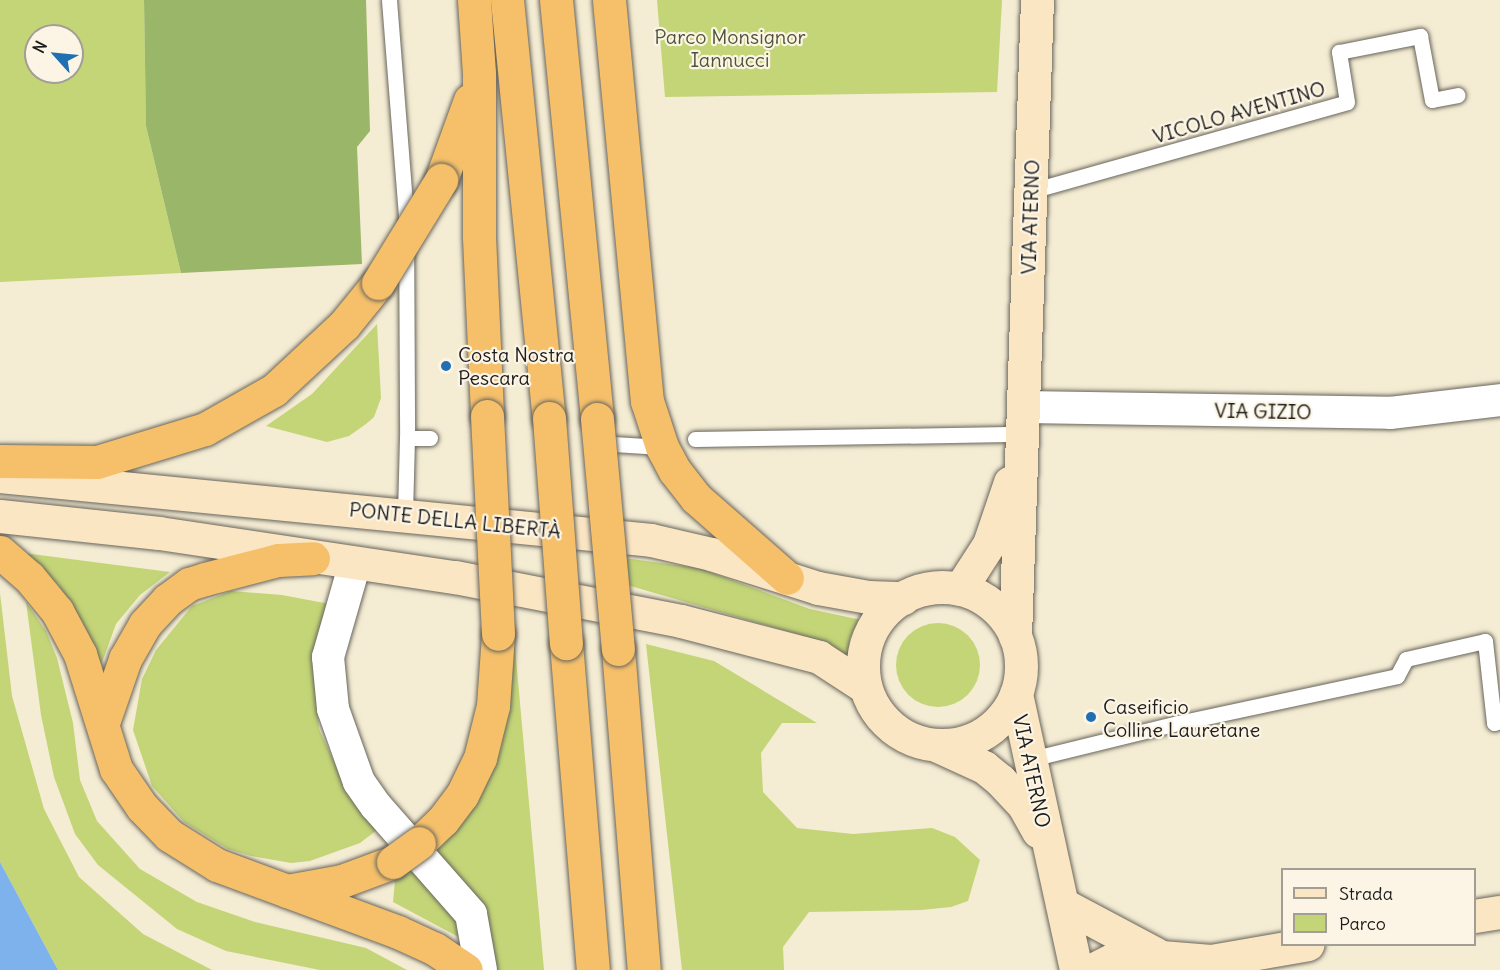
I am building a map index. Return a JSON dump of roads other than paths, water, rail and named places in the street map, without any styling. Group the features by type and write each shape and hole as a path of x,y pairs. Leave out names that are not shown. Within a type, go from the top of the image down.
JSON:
{"highway":[{"path":"282,892 342,880 393,862 418,843 443,820 462,795 480,758 493,706 498,634 479,237 479,73 474,0"},
{"path":"507,0 549,418 593,970"},
{"path":"556,0 605,432 618,649 644,970"},
{"path":"609,0 647,401 662,447 696,498 787,578"},
{"path":"0,461 40,472 113,459 190,436 274,390 305,363 378,283 441,180 479,73"},
{"path":"0,552 29,577 57,611 76,645 104,720 116,769 126,788 169,835 217,865 282,892 359,916 435,948 466,970"},
{"path":"104,720 125,659 145,624 167,600 189,584 205,579 278,560 313,558"}],"main road":[{"name":"VIA ATERNO","path":"1015,636 1037,0"},
{"name":"VIA ATERNO","path":"960,589 989,544 1024,420"},
{"name":"PONTE DELLA LIBERTÀ","path":"0,476 40,472 651,540 843,594 903,598"},
{"path":"0,516 38,519 455,578 681,621 819,657 865,687"},
{"path":"940,587 960,589 989,602 1015,636 1021,665 1016,694 998,722 985,733 971,740 938,746 913,740 892,728 875,710 865,687 863,663 868,638 882,615 903,598 940,587"},
{"name":"VIA ATERNO","path":"1016,694 1076,970"},
{"name":"VIA ATERNO","path":"938,746 984,767 1000,780 1024,806 1048,848"},
{"path":"1062,904 1156,954"},
{"path":"1476,916 1500,912"},
{"path":"1092,970 1125,954 1156,954 1203,965 1303,946"}],"street":[{"name":"VIA GIZIO","path":"1024,420 1390,413 1500,400"},
{"path":"354,563 328,657 333,709 359,782 376,806 471,914 481,970"}],"lane":[{"path":"389,0 406,218 405,514"},
{"name":"VICOLO AVENTINO","path":"1031,191 1347,102 1339,52 1420,36 1432,100 1458,95"},
{"path":"695,439 1024,420"},
{"path":"605,432 662,447"},
{"path":"407,438 430,438"},
{"path":"1031,759 1178,723 1397,676 1406,659 1485,640 1494,723 1500,722"}],"water":[{"path":"0,862 58,970 0,970"}],"place":[{"name":"Costa Nostra Pescara","path":"446,366"},
{"name":"Caseificio Colline Lauretane","path":"1091,717"}],"park label":[{"name":"Parco Monsignor Iannucci","path":"730,48"}]}
